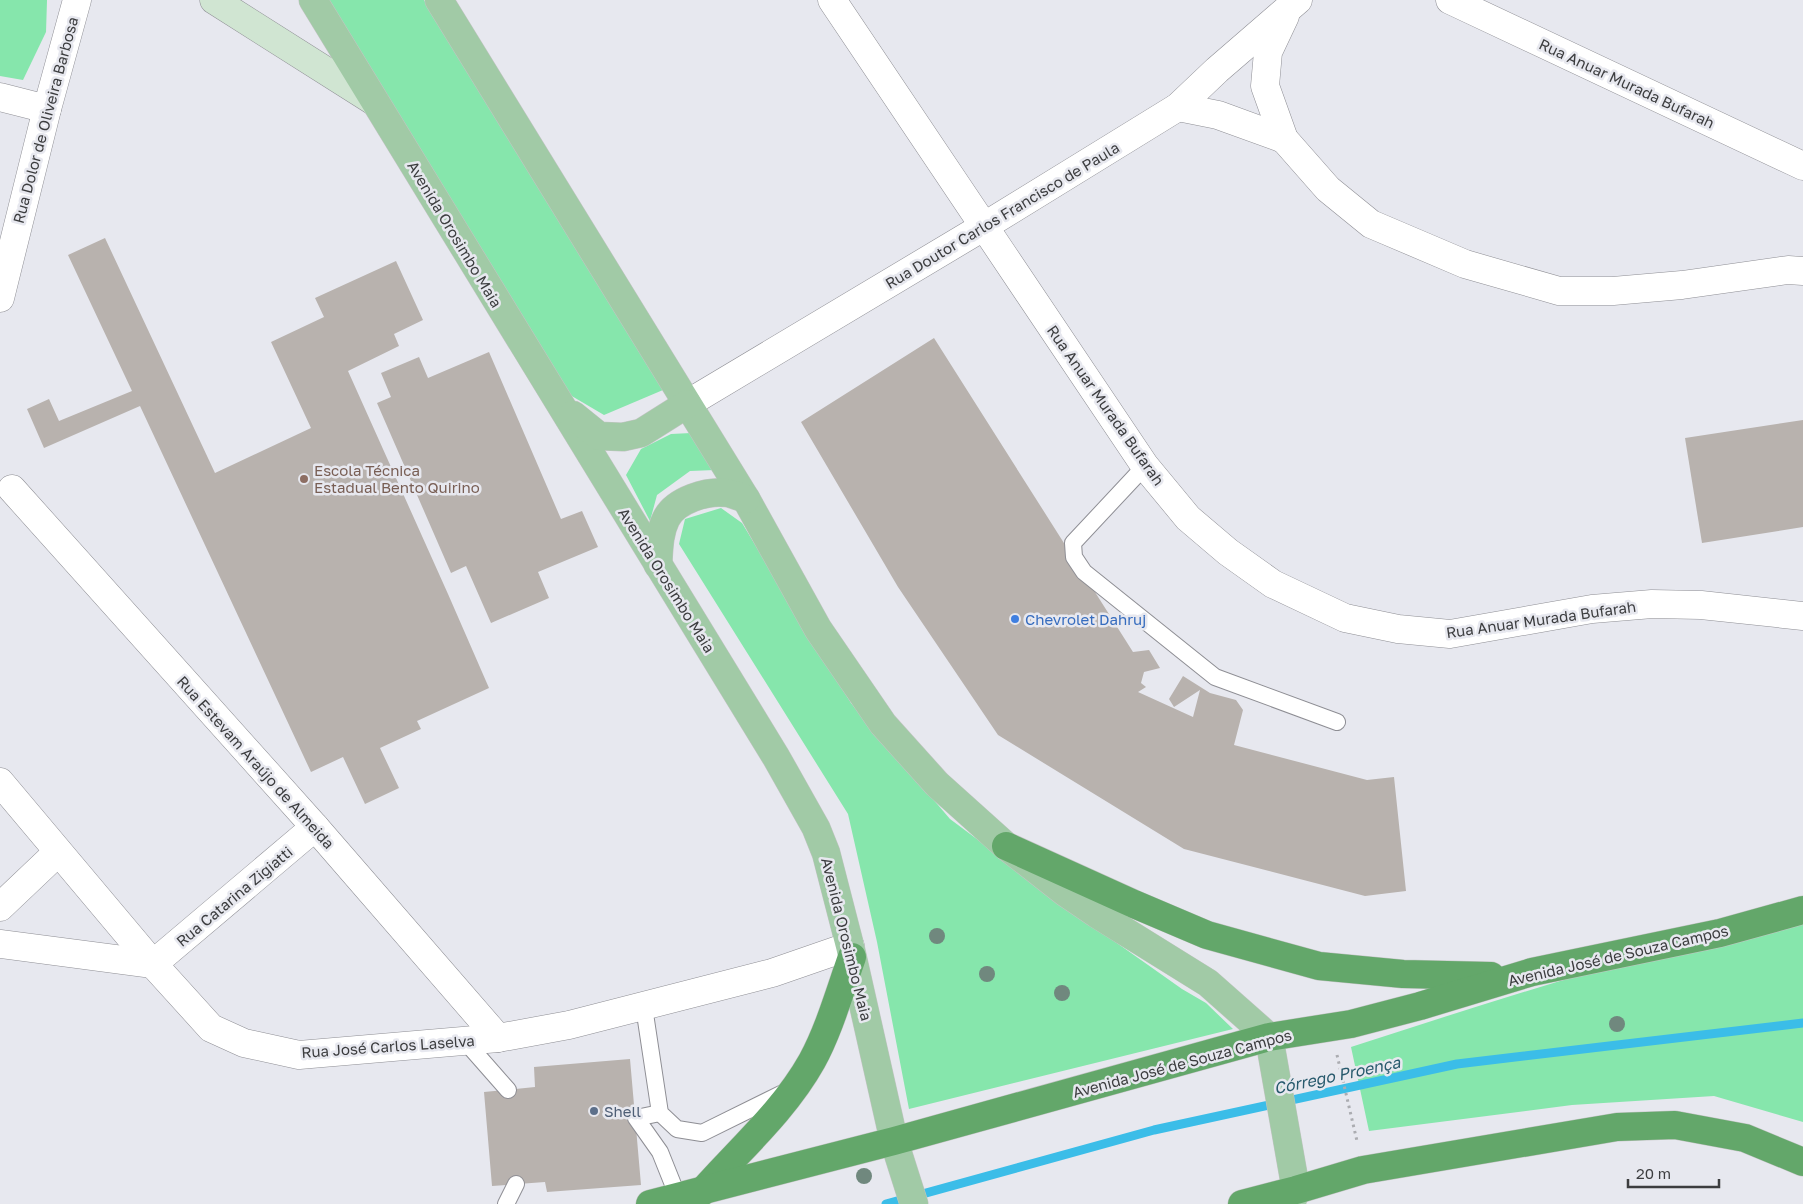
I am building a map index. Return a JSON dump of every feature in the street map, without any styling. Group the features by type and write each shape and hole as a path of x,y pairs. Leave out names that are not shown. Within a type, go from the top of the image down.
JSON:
{"highway":[{"path":"1006,846 1207,935 1319,966 1403,974 1480,976 1532,972"},
{"name":"Avenida José de Souza Campos","path":"650,1204 690,1194 897,1152 1269,1037 1331,1027 1420,1006 1532,972 1720,933 1803,910"},
{"path":"690,1194 740,1150 770,1120 796,1087 813,1060 851,952"},
{"path":"1242,1204 1294,1197 1363,1170 1617,1127 1675,1125 1745,1138 1803,1162"}],"main road":[{"name":"Avenida Orosimbo Maia","path":"313,0 776,757 816,828 826,853 897,1152 914,1204"},
{"path":"439,0 746,499 818,629 883,724 937,784 1006,846 1081,903 1208,983 1269,1037 1286,1134 1294,1197"},
{"path":"558,403 599,436 623,437 641,432 687,404"},
{"path":"658,564 659,539 667,517 679,505 694,496 715,493 728,493 746,499"}],"street":[{"name":"Rua Dolor de Oliveira Barbosa","path":"1,286 77,0"},
{"path":"214,0 375,102"},
{"name":"Rua Anuar Murada Bufarah","path":"832,0 1145,466 1188,518 1228,552 1273,584 1345,618 1398,628 1450,634 1592,609 1652,604 1701,605 1803,616"},
{"name":"Rua Anuar Murada Bufarah","path":"1450,0 1803,166"},
{"path":"1293,4 1268,52 1265,86 1284,139 1328,189 1371,224 1465,264 1559,291 1613,291 1682,285 1788,270 1803,271"},
{"name":"Rua Doutor Carlos Francisco de Paula","path":"687,404 984,227 1178,108 1217,70 1293,4"},
{"path":"0,97 47,109"},
{"path":"1178,108 1218,115 1284,139"},
{"name":"Rua Estevam Araújo de Almeida","path":"4,488 315,827 498,1038"},
{"name":"Rua José Carlos Laselva","path":"0,782 153,964 211,1028 244,1043 299,1055 498,1038 569,1025 851,952"},
{"name":"Rua Catarina Zigiatti","path":"153,964 315,827"},
{"path":"0,907 58,852"},
{"path":"0,944 153,964"}],"lane":[{"path":"1145,466 1073,543 1074,557 1084,572 1215,677 1337,722"},
{"path":"644,1006 660,1113 677,1129 702,1133 796,1087"},
{"path":"464,1040 508,1090"},
{"path":"660,1113 636,1118 690,1194"},
{"path":"506,1204 516,1184"}],"path":[{"path":"1331,1027 1363,1170"}],"green space":[{"path":"0,0 47,0 46,32 23,80 0,76"},
{"path":"329,0 424,0 663,390 604,415 570,395"},
{"path":"691,433 715,470 690,471 657,495 650,521 626,475 641,449 671,434"},
{"path":"721,508 742,523 851,703 950,819 1107,936 1182,989 1206,1003 1233,1029 909,1109 877,942 848,814 679,544 685,519"},
{"path":"1803,910 1803,1122 1714,1096 1572,1105 1369,1131 1351,1047 1576,976"}],"building":[{"path":"105,238 215,473 311,428 271,342 324,317 315,298 396,261 423,320 394,334 399,346 348,371 489,688 417,721 421,729 380,748 399,788 365,804 343,757 311,772 140,406 44,448 27,409 49,399 59,421 132,391 68,255"},
{"name":"Chevrolet Dahruj","path":"934,338 1133,652 1149,650 1160,668 1144,672 1141,683 1146,687 1138,692 1193,717 1200,690 1174,707 1169,699 1183,676 1210,693 1236,700 1243,710 1234,745 1367,780 1394,777 1406,891 1365,896 1184,849 998,735 898,587 801,422"},
{"path":"489,352 561,519 582,511 598,547 538,572 549,598 491,623 466,566 451,573 377,403 391,397 381,373 419,357 428,378"},
{"path":"1803,420 1803,527 1702,543 1685,438"},
{"path":"630,1059 641,1185 547,1192 545,1182 492,1186 484,1092 535,1087 534,1067"}],"waterway":[{"name":"Córrego Proença","path":"886,1204 1154,1130 1457,1064 1803,1023"}],"place":[{"name":"Escola Técnica Estadual Bento Quirino","path":"304,479"},
{"name":"Chevrolet Dahruj","path":"1015,619"},
{"name":"Shell","path":"594,1111"}]}
